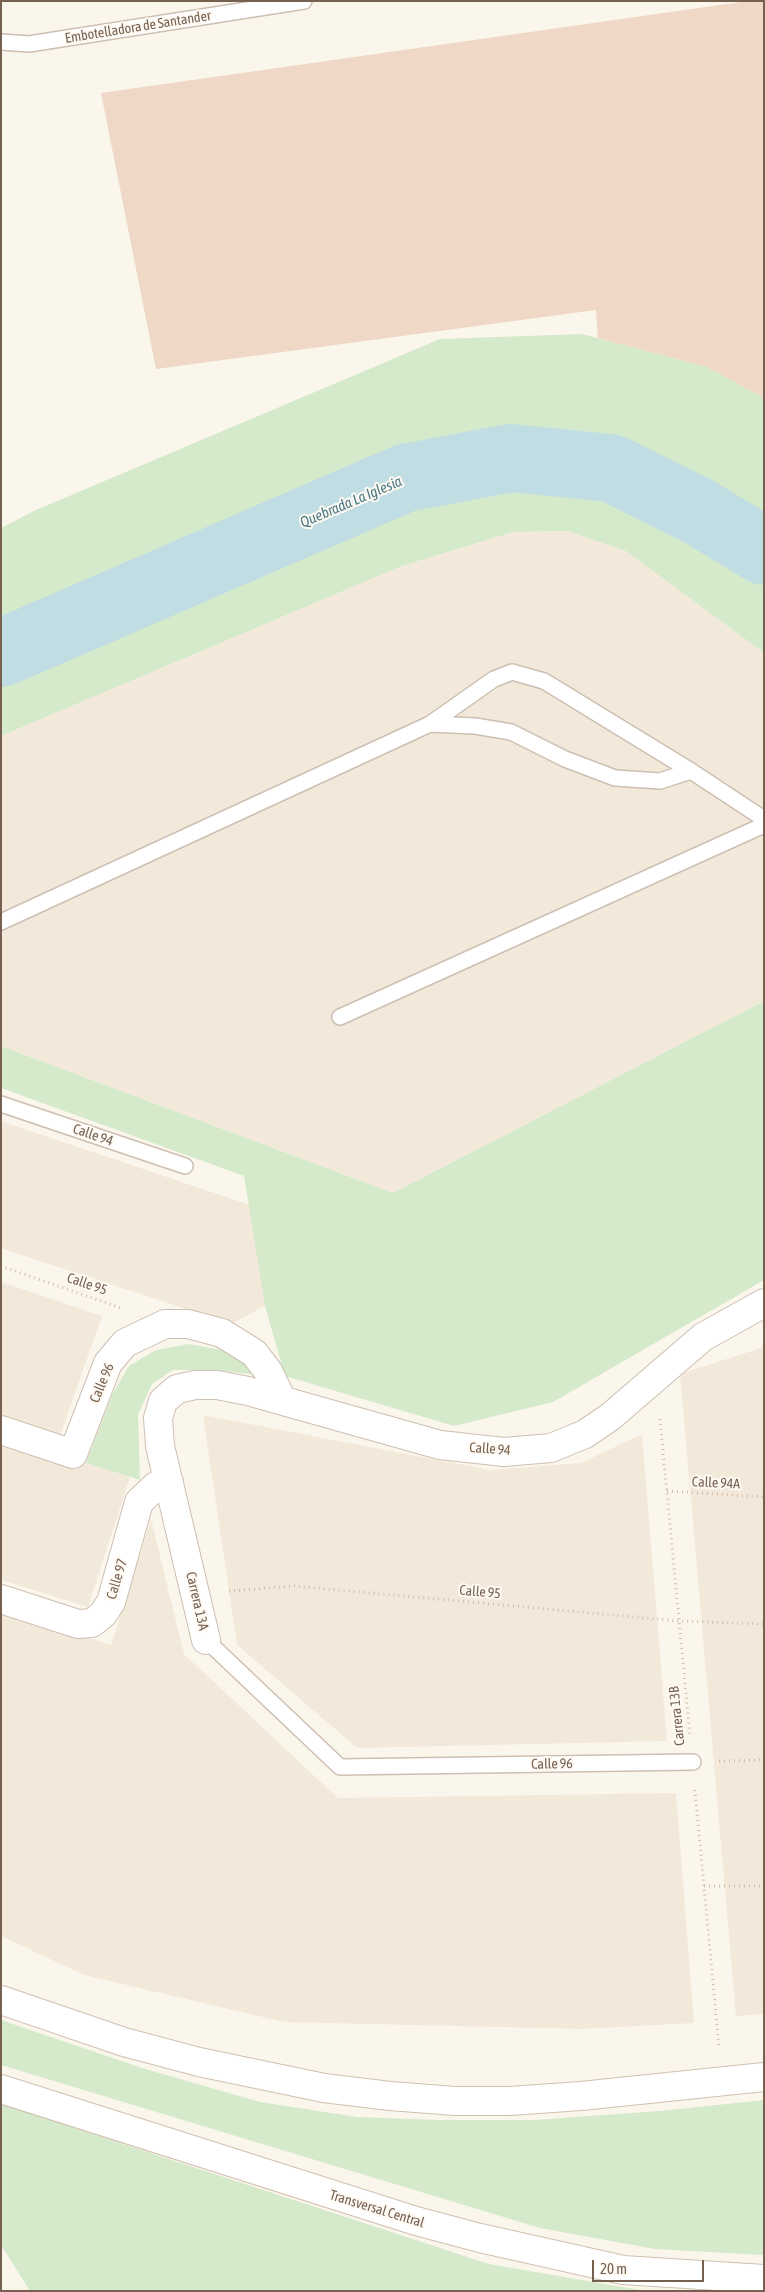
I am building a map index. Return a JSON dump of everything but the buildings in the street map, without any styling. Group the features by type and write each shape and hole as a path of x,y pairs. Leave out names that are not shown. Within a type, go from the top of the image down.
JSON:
{"street":[{"name":"Calle 94","path":"178,1389 195,1385 217,1385 282,1400 440,1445 504,1452 551,1448 585,1434 610,1417 703,1336 764,1304"},
{"name":"Calle 96","path":"1,1430 74,1454 108,1362 126,1343 165,1324 188,1324 222,1333 254,1353 268,1371 282,1400"},
{"name":"Carrera 13A","path":"178,1389 163,1401 158,1418 160,1446 206,1640"},
{"name":"Calle 97","path":"1,1599 78,1624 92,1623 103,1614 111,1602 139,1502 156,1486 169,1482"},
{"path":"1,2000 124,2042 199,2062 324,2088 390,2096 455,2101 509,2101 581,2096 764,2077"},
{"name":"Transversal Central","path":"1,2089 416,2222 480,2238 622,2270 764,2279"}],"lane":[{"name":"Embotelladora de Santander","path":"1,42 30,44 304,1"},
{"path":"1,922 430,724 494,679 512,672 544,682 691,771 764,819"},
{"path":"430,724 475,726 510,732 565,759 615,778 660,781 691,771"},
{"path":"340,1017 764,825"},
{"name":"Calle 94","path":"1,1104 186,1166"},
{"name":"Carrera 13A","path":"206,1640 340,1767"},
{"name":"Calle 96","path":"340,1767 692,1762"}],"path":[{"name":"Calle 95","path":"1,1266 165,1324"},
{"name":"Carrera 13B","path":"656,1377 720,2053"},
{"name":"Calle 94A","path":"667,1492 764,1497"},
{"name":"Calle 95","path":"194,1593 294,1586 679,1621 764,1624"},
{"path":"692,1762 764,1760"},
{"path":"704,1886 764,1886"}],"shaded area":[{"path":"567,531 626,551 764,653 764,1001 393,1193 1,1046 1,736 402,566 513,532"},
{"path":"1,1121 250,1205 265,1306 231,1324 1,1248"},
{"path":"1,1282 102,1316 60,1436 1,1416"},
{"path":"764,1347 764,2014 736,2016 680,1374"},
{"path":"203,1415 490,1470 581,1463 642,1434 667,1741 357,1748 237,1645"},
{"path":"1,1436 130,1477 88,1607 1,1580"},
{"path":"151,1519 184,1654 338,1798 676,1793 694,2023 582,2029 284,2022 84,1975 1,1936 1,1610 111,1645"}],"green space":[{"path":"582,334 707,367 764,398 764,653 626,551 567,531 513,532 402,566 1,736 1,528 36,510 440,339"},
{"path":"764,1001 764,1280 553,1402 454,1426 285,1376 265,1306 244,1176 1,1088 1,1046 393,1193"},
{"path":"189,1344 226,1351 259,1375 214,1370 173,1370 152,1384 138,1415 140,1480 86,1463 113,1393 129,1366 156,1350"},
{"path":"1,2020 142,2068 260,2102 357,2117 439,2120 534,2120 660,2111 764,2100 764,2255 655,2249 540,2228 1,2065"},
{"path":"1,2104 489,2264 646,2291 30,2291 1,2245"}],"waterway":[{"name":"Quebrada La Iglesia","path":"1,653 405,478 511,458 611,468 696,510 764,551"}]}
